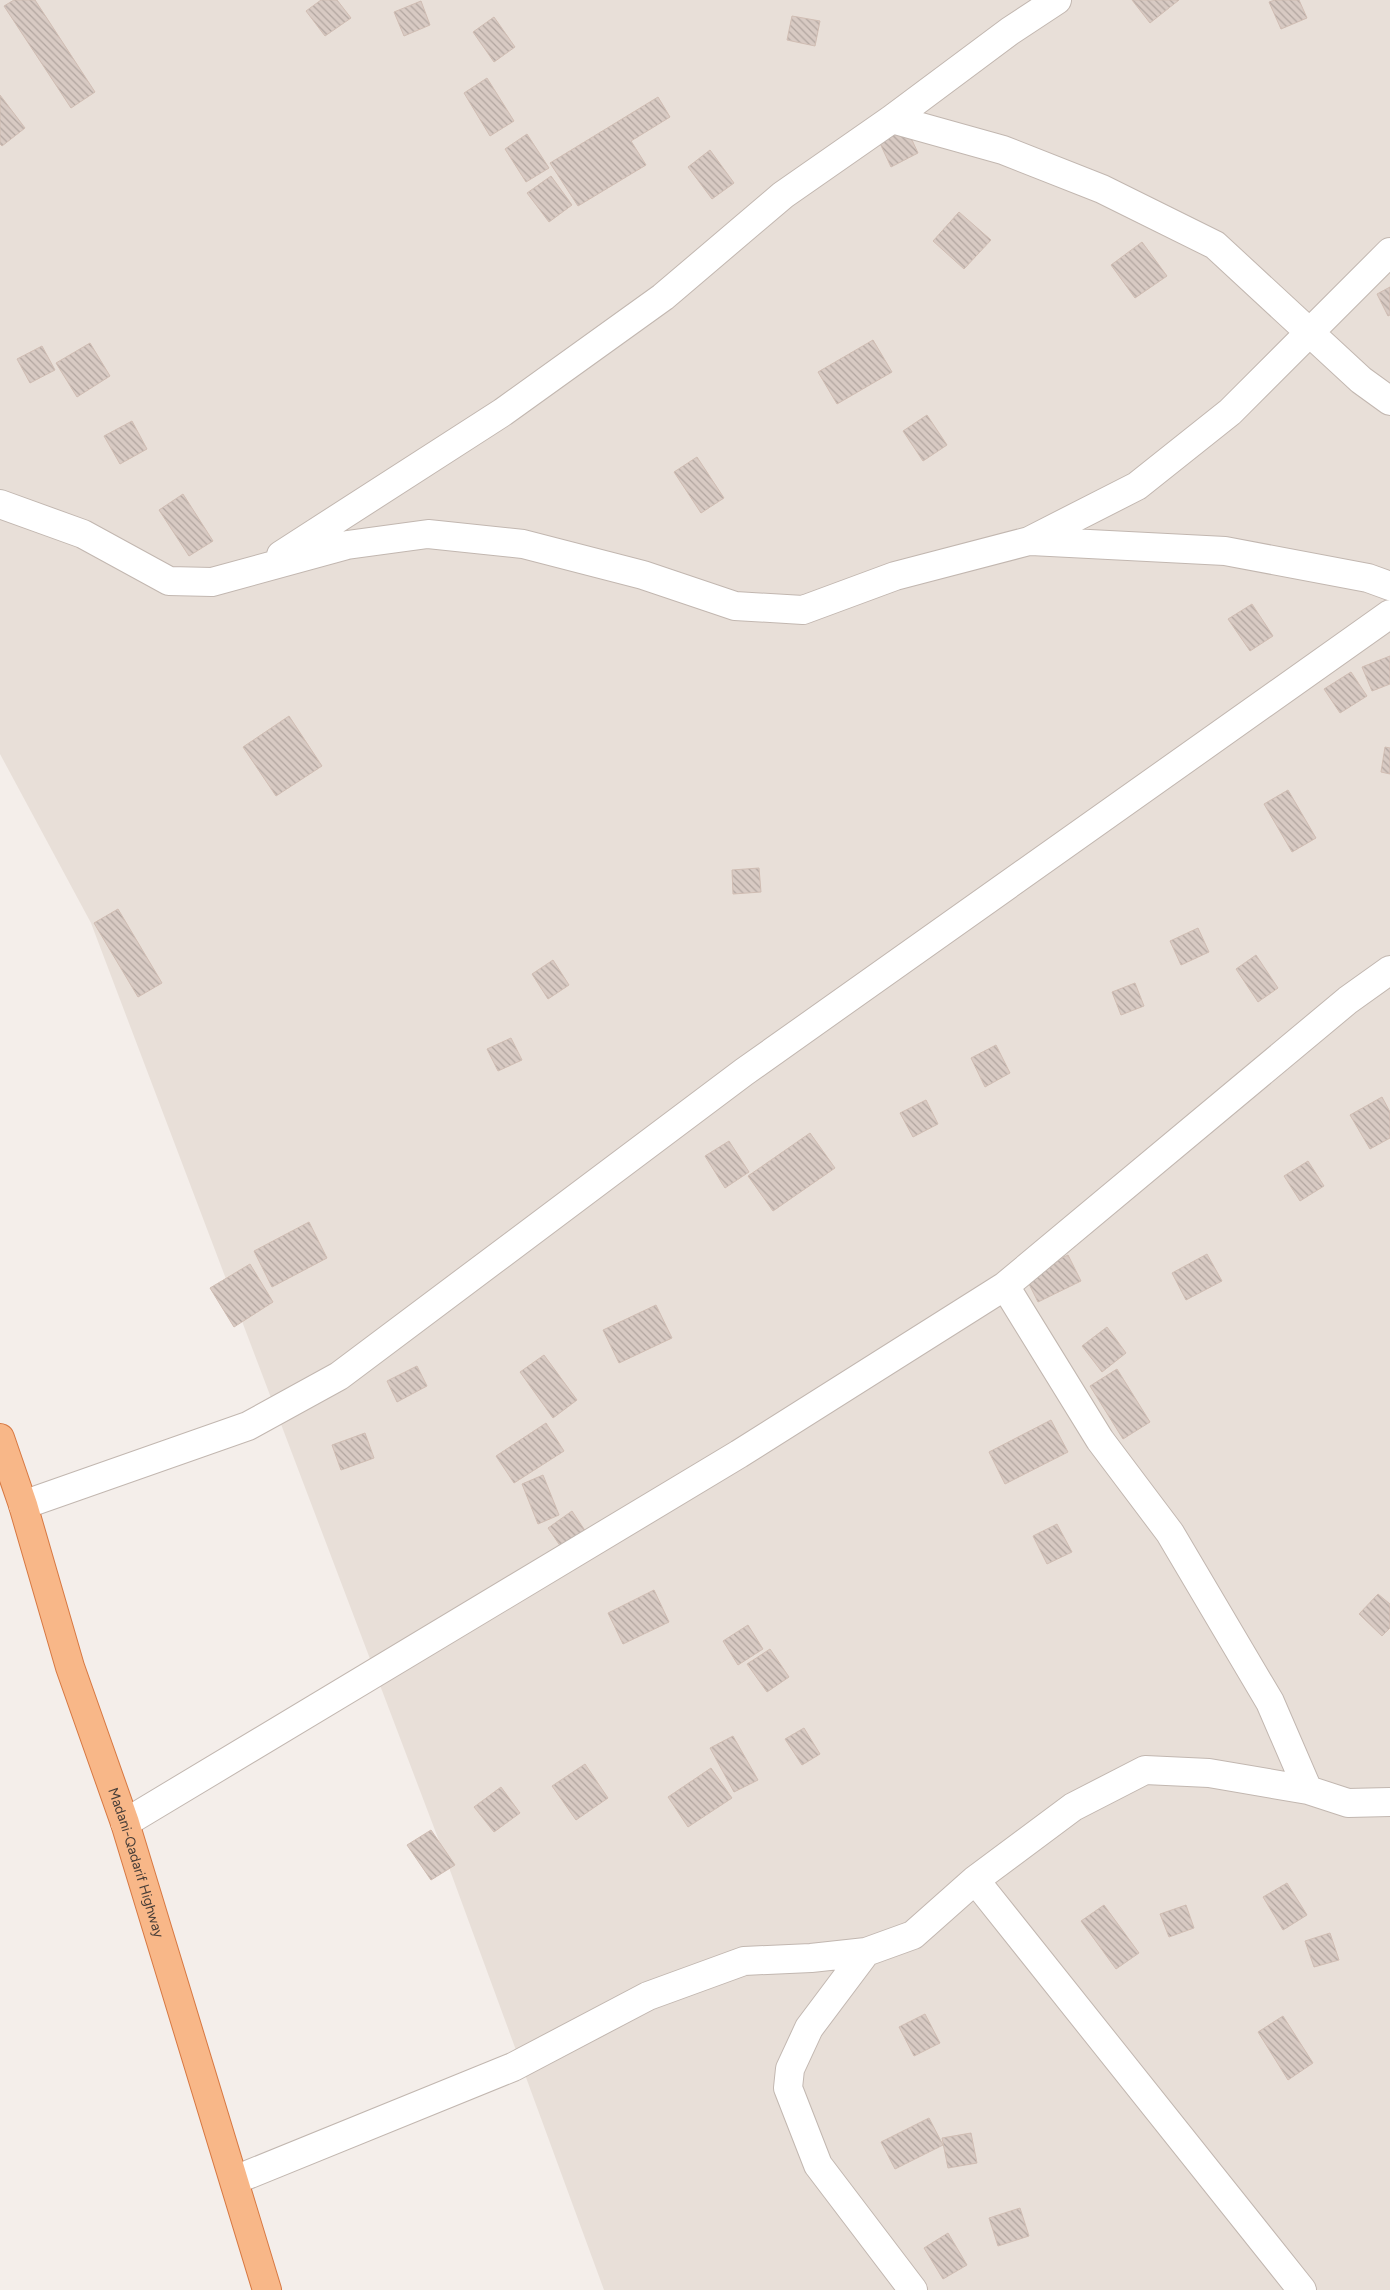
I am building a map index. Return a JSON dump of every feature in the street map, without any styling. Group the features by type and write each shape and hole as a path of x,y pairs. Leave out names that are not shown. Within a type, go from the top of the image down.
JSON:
{"highway":[{"name":"Madani-Qadarif Highway","path":"0,1438 23,1505 70,1667 125,1823 267,2290"}],"street":[{"path":"257,571 503,412 663,296 783,195 892,119 1010,31 1057,0"},
{"path":"892,119 1003,150 1102,189 1214,245 1361,380 1390,401"},
{"path":"0,504 83,534 170,581 212,582 348,546 428,534 523,544 643,575 735,606 803,610 895,576 1030,541 1137,486 1230,412 1390,252"},
{"path":"1030,541 1225,551 1383,580"},
{"path":"23,1505 248,1426 339,1376 744,1072 1390,614"},
{"path":"125,1823 739,1454 1005,1286 1348,1000 1390,970"},
{"path":"1005,1286 1100,1440 1170,1534 1270,1702 1308,1790"},
{"path":"235,2180 513,2067 648,1996 744,1961 811,1958 866,1952 913,1935 975,1880 1073,1807 1145,1770 1209,1773 1308,1790 1348,1803 1390,1802"},
{"path":"975,1880 1302,2290"},
{"path":"866,1952 809,2028 790,2069 788,2088 818,2165 913,2290"}],"shaded area":[{"path":"0,0 1390,0 1390,2290 604,2290 444,1854 91,923 0,754"}],"building":[{"path":"14,0 35,0 95,92 71,108 4,6"},
{"path":"321,0 337,0 351,18 325,36 306,11"},
{"path":"1132,0 1179,0 1150,23"},
{"path":"1275,0 1299,0 1307,18 1281,29 1269,2"},
{"path":"421,1 430,25 404,36 394,12"},
{"path":"792,16 820,21 815,46 787,40"},
{"path":"494,17 515,47 494,62 473,32"},
{"path":"487,78 514,121 490,136 464,93"},
{"path":"0,95 25,128 2,146 0,144"},
{"path":"658,97 670,117 631,141 646,165 578,206 550,163"},
{"path":"905,125 918,153 891,167 878,139"},
{"path":"527,134 549,168 526,182 505,149"},
{"path":"710,150 734,183 712,199 688,167"},
{"path":"551,176 572,205 549,222 527,193"},
{"path":"959,212 991,240 964,269 933,241"},
{"path":"1142,242 1167,276 1135,298 1111,265"},
{"path":"1390,287 1390,315 1388,316 1377,294"},
{"path":"873,340 892,372 837,404 818,372"},
{"path":"90,343 110,376 77,397 56,363"},
{"path":"42,346 55,370 30,383 17,359"},
{"path":"927,415 947,445 923,461 903,431"},
{"path":"132,421 147,449 120,464 104,436"},
{"path":"697,457 724,498 701,513 674,472"},
{"path":"183,494 213,541 189,556 159,510"},
{"path":"1252,604 1273,636 1250,651 1228,619"},
{"path":"1390,656 1390,684 1372,691 1362,667"},
{"path":"1351,672 1367,696 1340,713 1324,689"},
{"path":"289,716 322,766 276,796 243,747"},
{"path":"1385,747 1390,748 1390,774 1381,772"},
{"path":"1288,790 1316,838 1292,852 1264,804"},
{"path":"759,868 761,892 733,894 732,870"},
{"path":"118,909 162,983 138,997 94,923"},
{"path":"1198,928 1209,952 1181,965 1170,941"},
{"path":"1256,955 1278,988 1258,1002 1236,969"},
{"path":"553,960 569,985 548,999 532,974"},
{"path":"1135,983 1144,1006 1121,1015 1112,992"},
{"path":"511,1038 522,1060 498,1071 487,1049"},
{"path":"996,1045 1010,1073 985,1087 971,1058"},
{"path":"1382,1097 1390,1112 1390,1138 1370,1149 1350,1115"},
{"path":"926,1100 938,1124 913,1137 900,1113"},
{"path":"810,1133 835,1168 773,1211 748,1176"},
{"path":"729,1141 749,1172 725,1188 705,1156"},
{"path":"1308,1161 1324,1186 1300,1201 1284,1176"},
{"path":"309,1222 327,1258 272,1287 254,1251"},
{"path":"1207,1254 1222,1281 1186,1300 1172,1273"},
{"path":"1068,1255 1081,1281 1038,1302 1025,1276"},
{"path":"250,1264 273,1302 234,1327 210,1288"},
{"path":"656,1305 672,1338 619,1363 603,1330"},
{"path":"1107,1327 1126,1353 1102,1372 1082,1346"},
{"path":"544,1355 577,1400 553,1418 520,1372"},
{"path":"417,1366 427,1386 397,1402 387,1381"},
{"path":"1117,1369 1150,1422 1123,1439 1090,1386"},
{"path":"1051,1420 1068,1452 1005,1484 989,1452"},
{"path":"546,1423 564,1451 514,1483 496,1456"},
{"path":"365,1433 374,1458 341,1470 332,1445"},
{"path":"543,1475 559,1515 538,1524 522,1484"},
{"path":"572,1511 596,1547 572,1563 548,1528"},
{"path":"1057,1524 1072,1552 1047,1564 1033,1536"},
{"path":"654,1590 669,1622 623,1644 608,1613"},
{"path":"1378,1594 1390,1604 1390,1628 1382,1636 1359,1614"},
{"path":"748,1625 763,1649 738,1665 723,1641"},
{"path":"770,1649 789,1677 767,1692 747,1664"},
{"path":"804,1728 820,1754 802,1765 785,1739"},
{"path":"733,1736 758,1780 734,1792 710,1748"},
{"path":"585,1764 608,1798 576,1820 552,1786"},
{"path":"711,1768 732,1798 688,1827 668,1797"},
{"path":"501,1787 520,1813 494,1832 474,1807"},
{"path":"431,1830 455,1865 431,1880 407,1845"},
{"path":"1287,1883 1307,1915 1283,1930 1263,1897"},
{"path":"1104,1905 1139,1953 1116,1969 1081,1921"},
{"path":"1186,1905 1194,1928 1169,1937 1160,1914"},
{"path":"1330,1933 1339,1960 1314,1967 1305,1941"},
{"path":"925,2014 940,2043 914,2056 899,2027"},
{"path":"1283,2016 1313,2063 1288,2080 1258,2032"},
{"path":"929,2118 943,2145 895,2169 881,2142"},
{"path":"971,2133 977,2163 948,2168 942,2138"},
{"path":"1020,2208 1029,2236 998,2246 989,2218"},
{"path":"948,2233 967,2265 943,2279 924,2248"}]}
